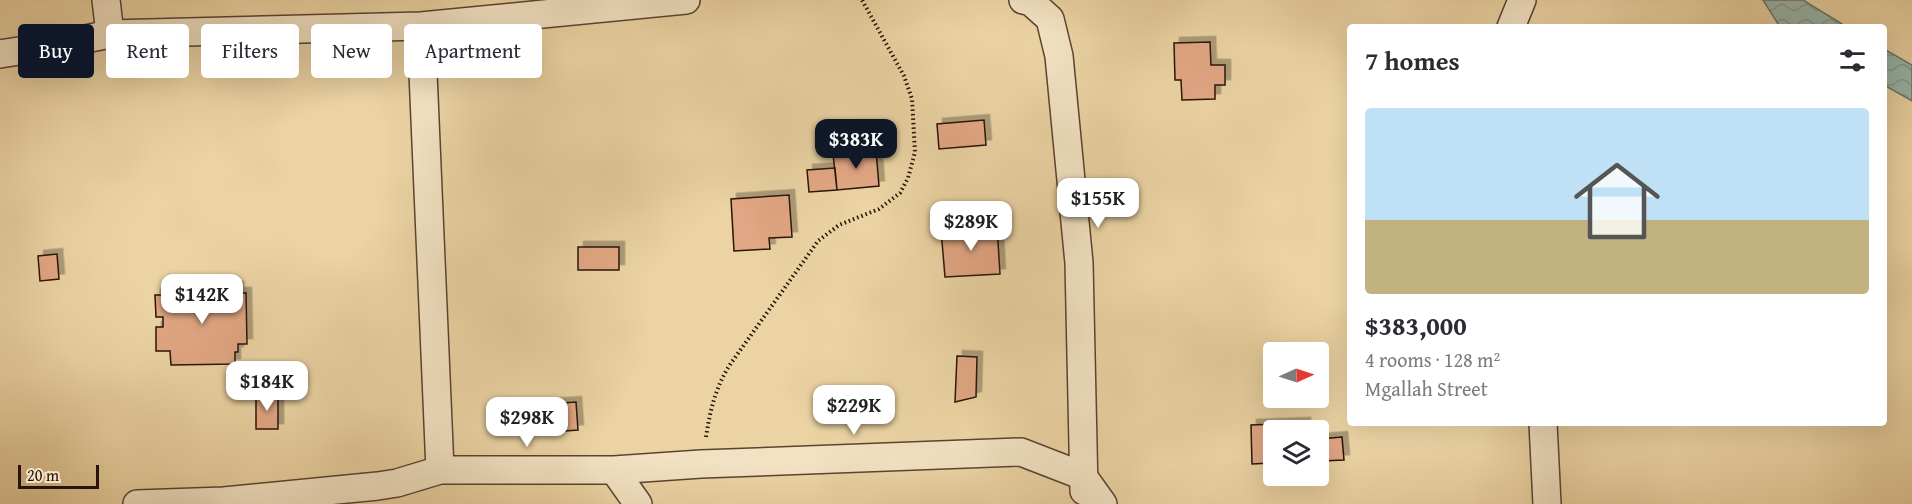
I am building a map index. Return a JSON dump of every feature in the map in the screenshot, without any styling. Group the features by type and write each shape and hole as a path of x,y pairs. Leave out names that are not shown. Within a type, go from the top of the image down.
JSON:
{"street":[{"path":"106,0 109,24"},
{"path":"441,24 686,0"},
{"path":"1023,0 1031,3 1050,19 1059,56 1079,263 1085,504"},
{"path":"1512,24 1522,0"},
{"path":"189,32 404,26"},
{"path":"0,54 106,35"},
{"path":"423,78 440,470"},
{"path":"1543,426 1546,504"},
{"path":"137,504 224,502 378,486 397,483 440,470 614,470 701,464 1021,452 1083,476 1103,504"},
{"path":"614,470 638,504"}],"path":[{"path":"701,464 712,401 718,384 818,241 839,225 879,209 900,194 908,178 915,152 912,99 904,76 862,0"}],"water":[{"path":"1763,0 1803,0 1842,24 1778,24"},
{"path":"1887,51 1912,65 1912,101 1887,87"}],"building":[{"path":"1210,42 1211,65 1225,65 1225,85 1215,85 1215,99 1182,100 1181,80 1175,80 1174,43"},
{"path":"984,120 986,145 939,149 937,124"},
{"path":"876,150 879,186 837,190 833,154"},
{"path":"835,168 837,190 809,192 807,170"},
{"path":"789,195 792,237 769,238 770,249 734,251 731,199"},
{"path":"997,226 1000,274 945,277 941,230"},
{"path":"578,247 619,247 619,270 578,270"},
{"path":"57,254 59,279 40,281 38,256"},
{"path":"238,287 238,293 246,293 247,344 238,344 235,364 171,365 170,351 156,351 156,327 163,327 163,317 156,317 155,295 170,295 170,288"},
{"path":"957,356 977,357 976,397 955,402"},
{"path":"278,395 278,429 256,429 256,396"},
{"path":"576,402 578,430 551,432 549,404"},
{"path":"1251,425 1263,425 1263,464 1252,464"},
{"path":"1342,437 1344,460 1329,461 1329,438"}]}
